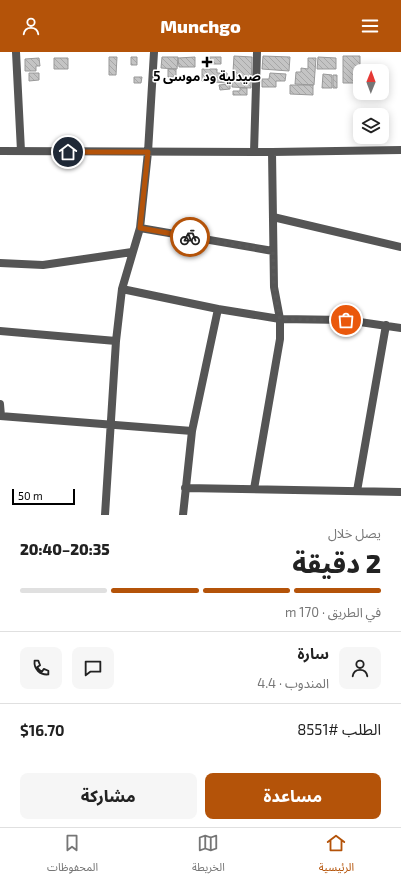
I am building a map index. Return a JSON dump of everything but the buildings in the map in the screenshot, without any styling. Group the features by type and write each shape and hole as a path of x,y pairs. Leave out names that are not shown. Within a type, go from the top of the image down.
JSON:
{"street":[{"path":"16,52 21,151"},
{"path":"105,515 116,341 122,289 140,228 148,152 154,52"},
{"path":"254,152 257,52"},
{"path":"0,151 272,152 401,150"},
{"path":"254,490 280,339 280,319 274,287 272,152"},
{"path":"273,217 401,248"},
{"path":"140,228 273,251"},
{"path":"0,263 43,265 132,252"},
{"path":"122,289 218,309 280,319 346,320 401,328"},
{"path":"184,515 185,488 192,431 218,309"},
{"path":"357,491 386,325"},
{"path":"0,331 116,341"},
{"path":"0,404 1,416 192,431"},
{"path":"185,488 401,492"}],"way so far":[{"path":"190,237 273,251 274,287 280,319 326,318 346,320"}],"place":[{"name":"صيدلية ود موسى 5","path":"207,62"}],"route":[{"path":"68,152 148,152 140,228 190,237"}]}
